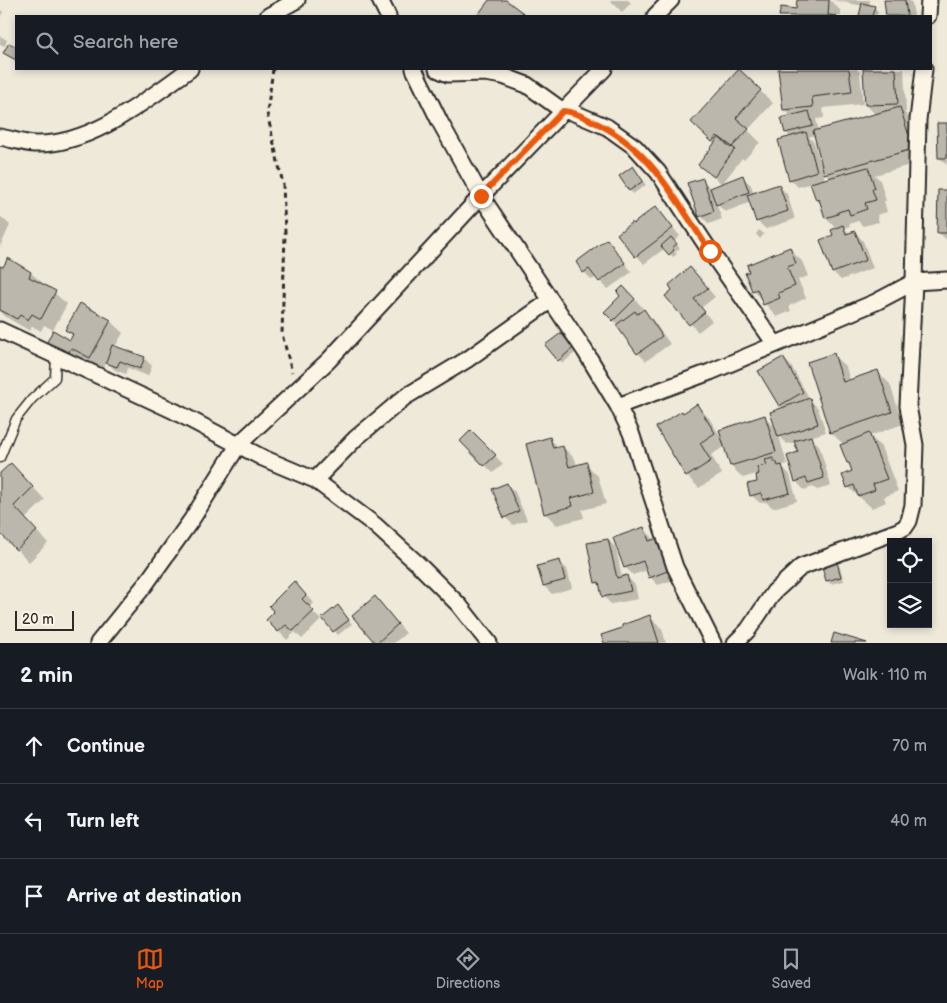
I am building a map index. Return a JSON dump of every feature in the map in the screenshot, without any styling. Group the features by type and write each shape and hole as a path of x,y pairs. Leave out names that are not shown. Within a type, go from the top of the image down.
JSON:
{"street":[{"path":"270,15 296,0"},
{"path":"380,0 388,15"},
{"path":"656,15 671,0"},
{"path":"928,15 929,0"},
{"path":"0,137 33,144 68,141 110,123 189,70"},
{"path":"414,70 440,122 481,196 586,351 618,406 631,433 675,567 713,643"},
{"path":"439,70 448,74 486,73 503,76 527,85 563,111 572,112 607,128 634,147 658,172 775,344"},
{"path":"98,643 166,556 192,519 239,444 329,360 481,196 603,70"},
{"path":"735,643 748,630 774,592 801,567 898,531 909,520 913,505 915,445 908,406 914,282 918,120 924,70"},
{"path":"618,406 710,372 876,302 914,282 947,280"},
{"path":"315,480 356,438 405,397 468,359 551,300"},
{"path":"0,330 116,383 239,444 263,458 315,480 375,524 418,564 459,605 489,643"}],"lane":[{"path":"0,458 16,420 32,399 56,378 56,357"}],"path":[{"path":"273,70 267,113 283,184 285,233 282,334 296,390"}],"building":[{"path":"489,0 506,0 526,15 478,15"},
{"path":"797,0 829,0 828,15 779,15 781,7 796,9"},
{"path":"884,0 905,0 907,15 886,15"},
{"path":"862,3 875,6 872,15 859,15"},
{"path":"9,43 15,46 15,59 3,53"},
{"path":"738,70 761,90 736,118 749,129 731,148 717,136 712,142 691,122"},
{"path":"778,70 849,70 852,92 812,97 813,107 783,110"},
{"path":"863,70 896,70 898,104 865,105"},
{"path":"900,107 913,149 824,174 813,131"},
{"path":"809,111 813,126 785,133 781,118"},
{"path":"937,123 947,123 947,158 938,158"},
{"path":"806,132 817,171 789,180 778,140"},
{"path":"719,137 735,149 714,177 698,165"},
{"path":"633,166 643,181 629,191 619,176"},
{"path":"868,167 875,188 872,189 876,200 865,203 867,209 850,215 848,209 825,218 819,199 816,200 810,183"},
{"path":"743,175 749,192 716,205 710,188"},
{"path":"703,178 714,211 699,217 687,183"},
{"path":"779,184 788,211 756,222 747,195"},
{"path":"938,190 947,190 947,233 937,233"},
{"path":"656,206 673,228 635,257 617,234"},
{"path":"843,225 846,234 855,231 866,260 832,273 820,240 833,235 831,230"},
{"path":"671,237 677,244 672,248 674,250 669,255 661,246"},
{"path":"607,239 625,263 599,282 589,269 583,273 576,262"},
{"path":"790,247 796,264 787,267 795,286 778,293 780,298 763,305 757,289 752,291 745,273 749,272 747,265"},
{"path":"8,258 31,272 29,277 56,291 41,319 32,314 28,320 20,315 17,319 0,310 0,266 3,267"},
{"path":"690,267 708,288 694,299 705,312 689,325 665,296 672,290 669,285"},
{"path":"623,286 635,299 613,321 604,312 620,296 617,292"},
{"path":"80,303 111,320 90,358 71,348 67,356 46,344 53,330 70,340 73,334 65,330"},
{"path":"644,309 662,336 637,354 616,325 635,311 637,314"},
{"path":"561,333 573,348 558,361 545,345"},
{"path":"112,345 145,357 140,369 120,361 117,367 106,363"},
{"path":"834,353 843,382 878,370 892,412 830,433 807,362"},
{"path":"783,357 803,392 779,406 758,371"},
{"path":"810,398 818,424 778,437 770,412"},
{"path":"697,404 715,433 700,443 711,461 686,477 656,427"},
{"path":"765,415 776,452 730,466 719,430"},
{"path":"471,430 496,455 484,466 460,441"},
{"path":"869,433 887,479 873,484 875,490 858,496 854,485 847,488 842,475 852,471 840,445"},
{"path":"811,436 824,478 808,483 806,478 795,482 787,456 798,452 794,441"},
{"path":"550,437 553,448 563,446 569,467 587,462 594,492 571,498 573,506 544,514 526,444"},
{"path":"773,458 778,466 782,465 790,493 763,500 761,493 750,496 747,484 757,482 756,475 759,474 757,467 767,465 765,460"},
{"path":"11,463 33,487 14,506 37,531 16,550 0,533 0,473"},
{"path":"507,483 519,511 504,518 492,489"},
{"path":"644,527 649,541 658,538 670,570 649,578 643,561 624,568 613,538"},
{"path":"608,539 617,578 627,575 631,591 602,597 599,582 595,583 587,543"},
{"path":"560,560 565,580 543,586 537,566"},
{"path":"837,562 841,577 826,581 822,567"},
{"path":"294,581 306,595 302,599 314,611 293,631 286,625 278,632 266,620 274,612 269,606"},
{"path":"375,596 398,624 377,643 352,616"},
{"path":"338,605 349,620 333,632 322,618"},
{"path":"650,615 659,643 604,643 601,635"},
{"path":"834,633 867,643 831,643"}],"route":[{"path":"481,196 563,111 572,112 607,128 634,147 658,172 710,251"}]}
